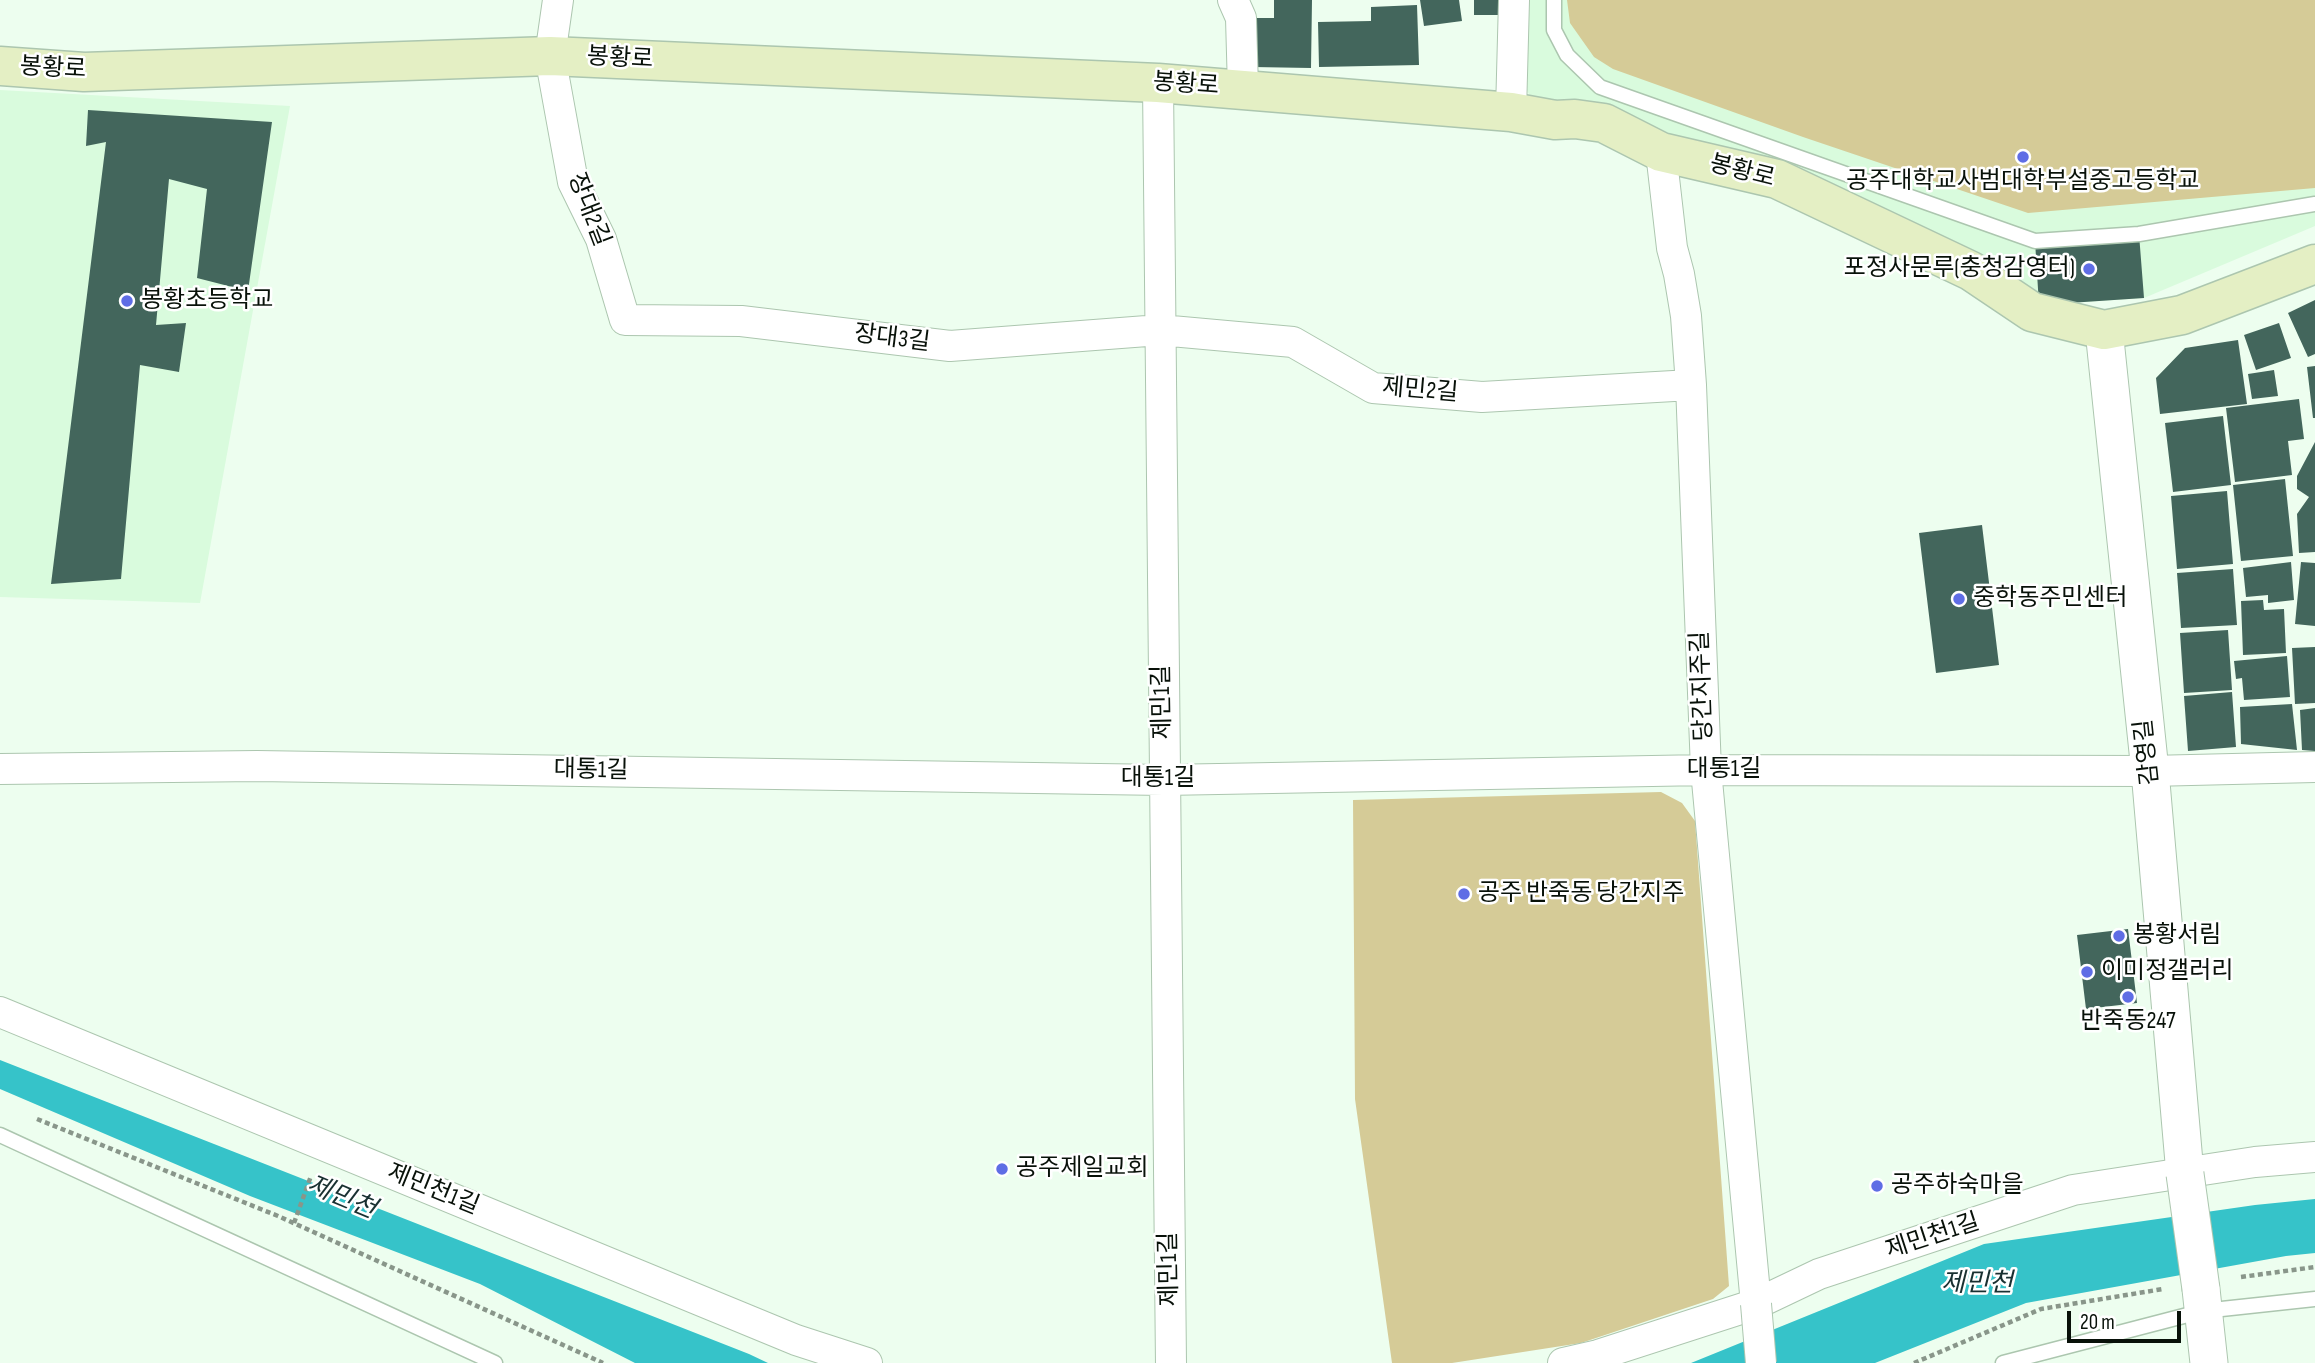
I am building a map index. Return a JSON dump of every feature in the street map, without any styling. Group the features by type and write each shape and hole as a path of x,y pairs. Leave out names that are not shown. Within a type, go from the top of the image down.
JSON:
{"main road":[{"name":"봉황로","path":"0,66 84,72 550,56 1158,83 1511,112 1555,120 1604,122 1661,152 1777,179 1970,271 2032,312 2104,330 2182,314 2315,264"}],"street":[{"name":"장대2길","path":"558,0 550,56 573,182 601,239 625,320"},
{"path":"1233,0 1241,18 1243,89"},
{"path":"1511,112 1514,0"},
{"name":"제민1길","path":"1158,83 1171,1363"},
{"name":"당간지주길","path":"1661,152 1672,248 1686,316 1692,384 1706,770 1761,1363"},
{"name":"장대3길","path":"625,320 741,321 950,346 1160,330"},
{"name":"제민2길","path":"1160,330 1293,342 1373,388 1482,397 1692,384"},
{"name":"감영길","path":"2104,330 2150,771 2185,1174 2209,1287"},
{"name":"대통1길","path":"0,769 257,766 1164,780 1706,770 2150,771 2315,767"},
{"name":"제민천1길","path":"0,1012 796,1340 867,1363"},
{"name":"제민천1길","path":"1563,1363 1598,1355 1756,1304 1819,1274 2073,1190 2255,1162 2315,1157"},
{"path":"2208,1363 2209,1287"}],"lane":[{"path":"1554,0 1554,30 1567,55 1600,87 2035,241 2139,234 2315,204"},
{"path":"0,1135 495,1363"},
{"path":"2003,1363 2209,1287 2315,1298"}],"path":[{"path":"25,1115 294,1223 603,1363"},
{"path":"294,1223 313,1168"},
{"path":"2209,1287 2315,1267"},
{"path":"1914,1363 2041,1309 2165,1288"}],"shaded area":[{"name":"공주대학교사범대학부설중고등학교","path":"1529,0 2315,0 2315,226 2144,298 2039,305 1867,219 1540,111 1527,91"},
{"name":"공주대학교사범대학부설중고등학교","path":"1567,0 2315,0 2315,188 2028,213 1613,69 1594,57 1570,23"},
{"name":"봉황초등학교","path":"0,90 290,106 200,603 0,597"},
{"path":"1661,792 1682,803 1695,821 1729,1286 1713,1299 1581,1343 1452,1363 1392,1363 1355,1099 1353,800"}],"water":[{"name":"제민천","path":"0,1060 768,1363 635,1363 480,1284 250,1196 0,1089"},
{"name":"제민천","path":"2315,1199 2315,1253 2026,1303 1875,1363 1691,1363 1984,1244 2255,1205"}],"building":[{"path":"1274,0 1312,0 1311,68 1253,67 1254,18 1274,18"},
{"path":"1420,0 1459,0 1462,21 1424,26"},
{"path":"1474,0 1505,0 1504,15 1474,15"},
{"path":"1417,5 1419,65 1319,67 1318,22 1371,21 1371,7"},
{"path":"88,110 272,122 248,291 197,278 207,189 169,179 156,325 186,323 179,372 140,365 121,579 51,584 106,142 86,146"},
{"name":"포정사문루(충청감영터)","path":"2139,234 2144,298 2039,305 2035,241"},
{"path":"2315,300 2315,354 2308,357 2288,313"},
{"path":"2279,323 2291,358 2256,370 2244,335"},
{"path":"2238,340 2247,404 2160,414 2156,378 2185,348"},
{"path":"2315,366 2315,418 2313,418 2307,367"},
{"path":"2274,370 2278,396 2252,399 2248,374"},
{"path":"2299,399 2304,439 2288,441 2292,475 2235,482 2226,408"},
{"path":"2223,416 2231,485 2173,492 2165,423"},
{"path":"2315,442 2315,552 2299,553 2297,514 2309,497 2297,489 2297,476"},
{"path":"2285,479 2293,556 2241,561 2233,485"},
{"path":"2227,491 2233,564 2177,569 2171,496"},
{"name":"중학동주민센터","path":"1982,525 1999,665 1936,673 1919,533"},
{"path":"2291,562 2294,600 2268,603 2268,595 2246,597 2243,568"},
{"path":"2301,562 2315,563 2315,626 2295,624"},
{"path":"2233,569 2237,625 2181,628 2177,573"},
{"path":"2263,600 2264,610 2284,609 2286,653 2243,655 2241,601"},
{"path":"2228,630 2232,690 2184,693 2180,633"},
{"path":"2315,647 2315,703 2295,704 2292,648"},
{"path":"2287,656 2290,697 2244,700 2242,678 2236,679 2234,661"},
{"path":"2232,692 2236,747 2188,751 2184,696"},
{"path":"2292,704 2297,750 2241,744 2240,707"},
{"path":"2315,708 2315,751 2302,750 2300,710"},
{"path":"2128,929 2137,1003 2086,1009 2077,935"}],"place":[{"name":"공주대학교사범대학부설중고등학교","path":"2023,157"},
{"name":"포정사문루(충청감영터)","path":"2089,269"},
{"name":"봉황초등학교","path":"127,301"},
{"name":"중학동주민센터","path":"1959,599"},
{"name":"공주 반죽동 당간지주","path":"1464,894"},
{"name":"봉황서림","path":"2119,936"},
{"name":"이미정갤러리","path":"2087,972"},
{"name":"반죽동247","path":"2128,997"},
{"name":"공주제일교회","path":"1002,1169"},
{"name":"공주하숙마을","path":"1877,1186"}]}
